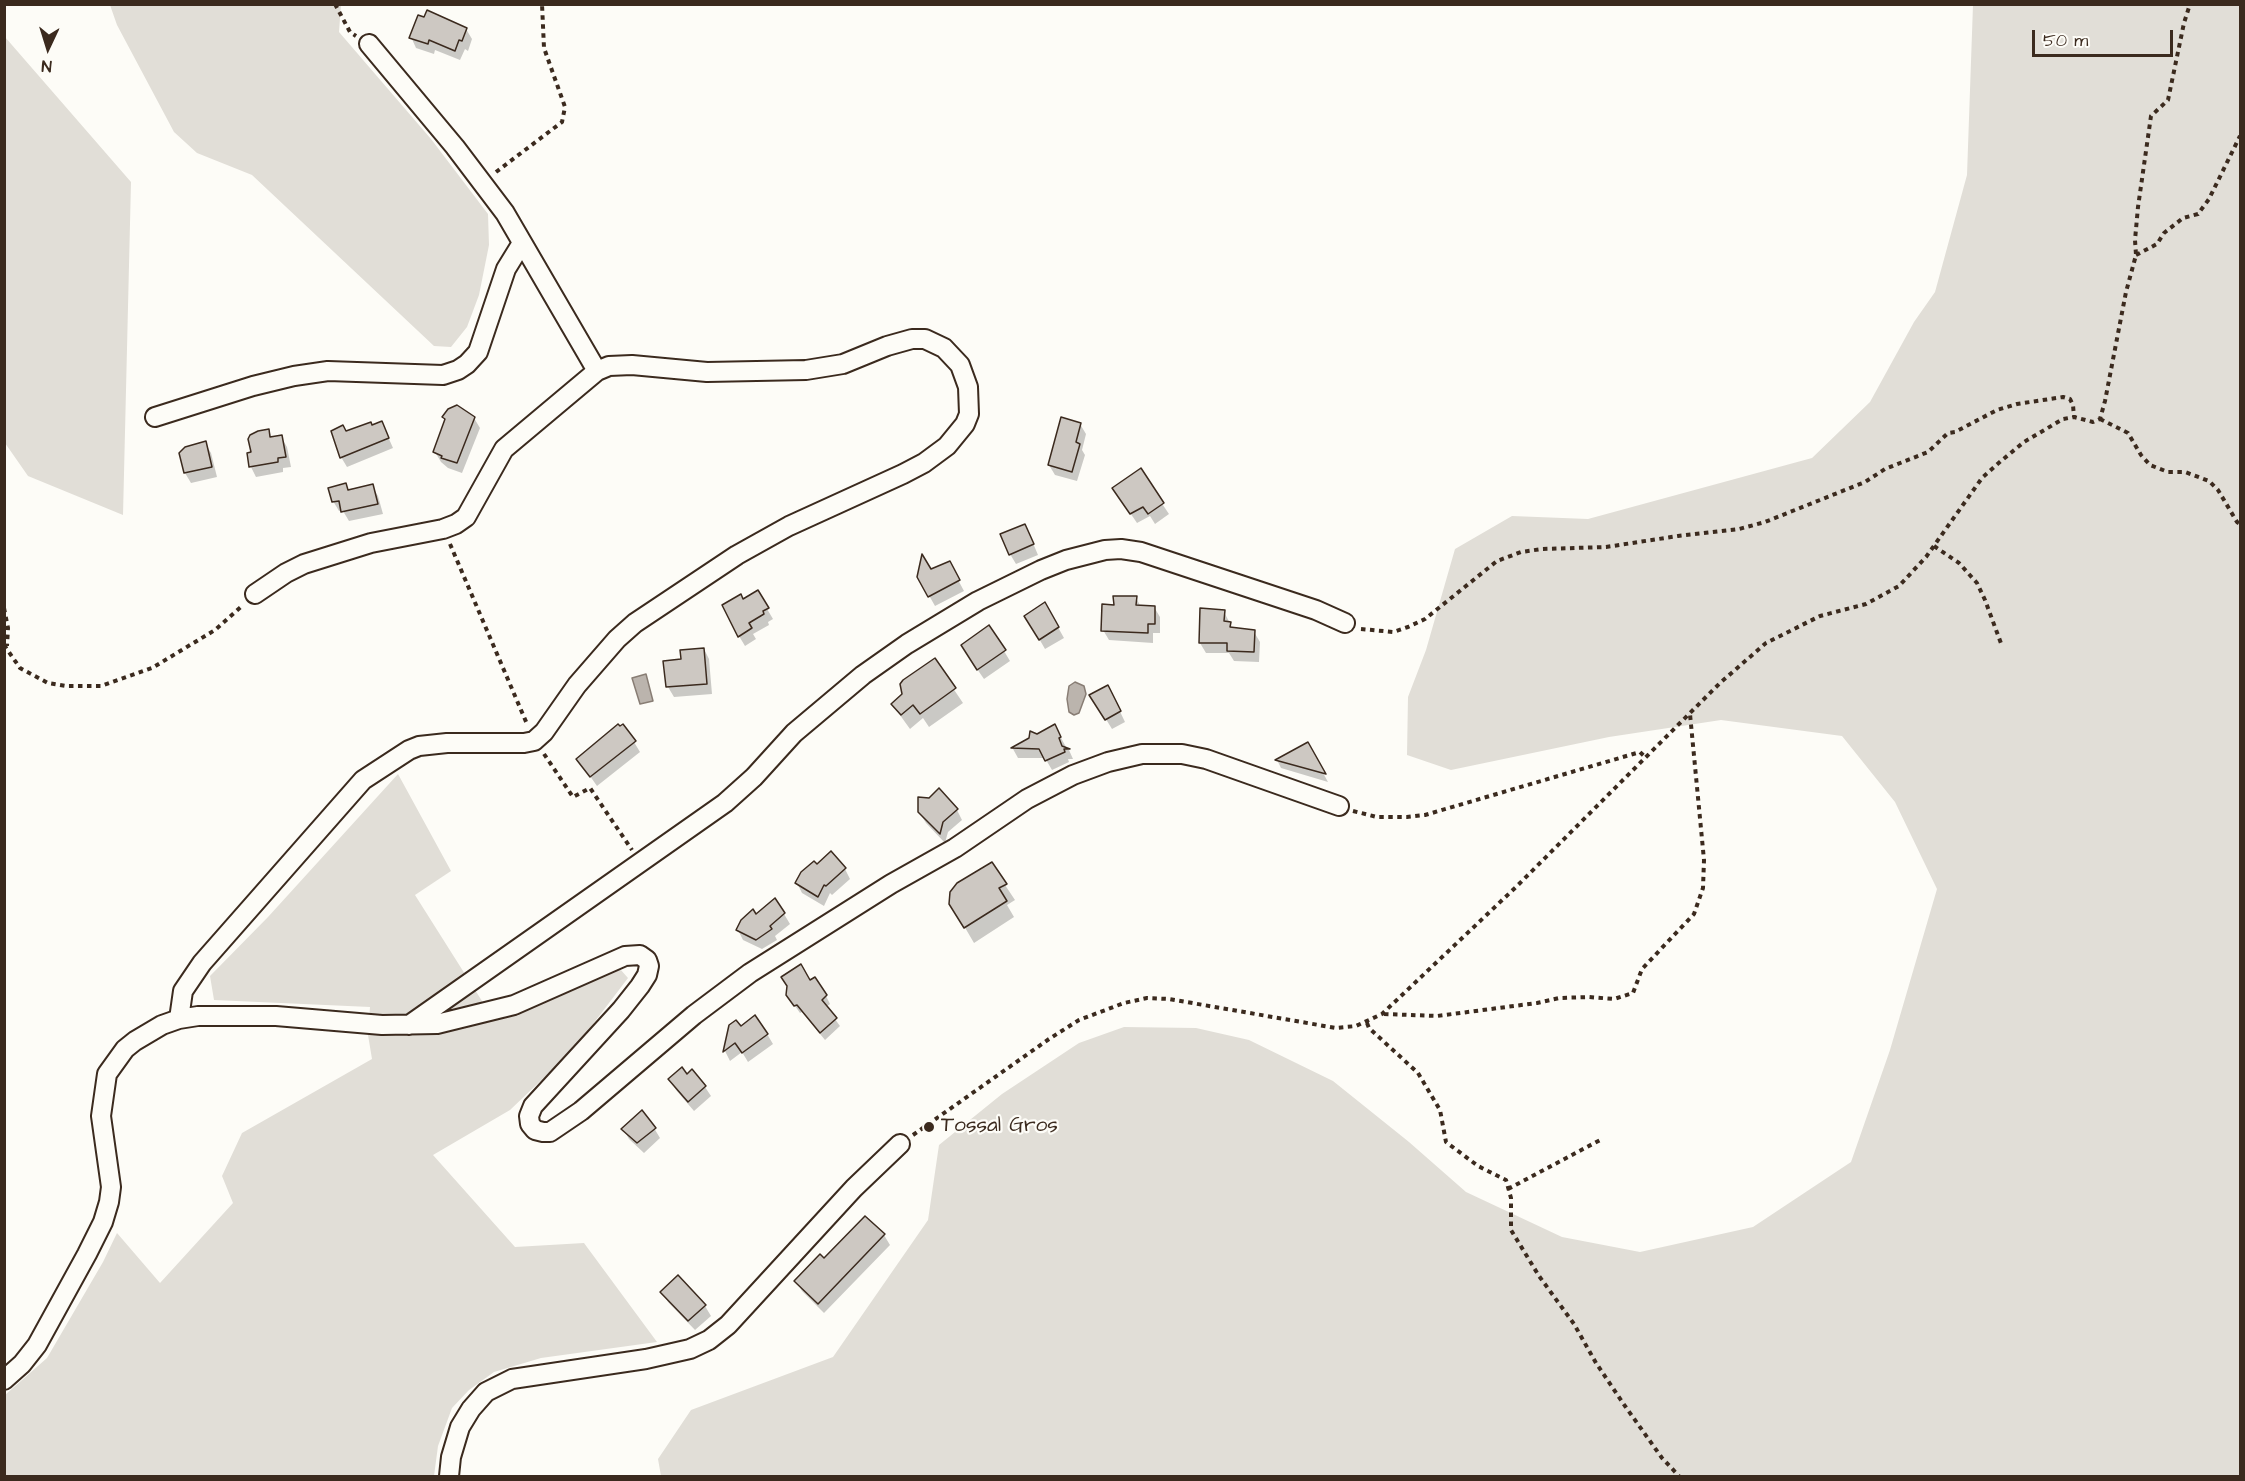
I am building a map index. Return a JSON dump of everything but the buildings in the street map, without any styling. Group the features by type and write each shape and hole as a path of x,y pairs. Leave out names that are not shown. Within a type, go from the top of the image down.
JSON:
{"street":[{"path":"369,44 483,181 505,213 597,371"},
{"path":"154,417 253,386 294,376 328,371 443,375 458,370 478,352 506,269 522,243"},
{"path":"179,1019 183,991 202,963 363,780 419,746 534,741 544,732 584,678 635,623 694,582 763,540 924,463 948,446 965,424 969,414 969,387 960,365 944,348 925,339 912,339 894,344 843,364 826,368 707,372 618,364 597,371 504,449 466,517 443,529 371,543 335,554 286,573 255,594"},
{"path":"409,1025 734,796 794,733 863,675 907,644 978,601 1066,560 1105,550 1121,549 1142,552 1316,610 1345,623"},
{"path":"4,1380 22,1364 37,1344 103,1222 111,1187 101,1116 107,1074 126,1049 162,1025 179,1019 209,1016 276,1016 409,1025 437,1024 514,1005 625,956 636,954 644,957 649,971 640,986 533,1106 528,1116 530,1124 535,1130 550,1132 615,1084 694,1015 750,973 891,884 955,848 1027,799 1073,775 1108,762 1142,754 1182,754 1206,759 1338,806"},
{"path":"449,1476 451,1456 460,1427 471,1409 486,1392 512,1379 646,1359 690,1349 709,1340 728,1324 854,1188 900,1144"}],"path":[{"path":"335,4 350,32 369,44"},
{"path":"483,181 562,122 565,106 544,48 542,4"},
{"path":"2100,419 2111,360 2136,255 2137,218 2151,116 2168,100 2190,4"},
{"path":"2136,255 2157,244 2164,233 2183,218 2198,214 2210,199 2241,136"},
{"path":"1345,623 1381,632 1393,632 1408,627 1425,619 1497,561 1521,552 1542,549 1606,548 1678,536 1739,530 1765,522 1865,482 1885,469 1928,452 1948,433 1955,432 1997,410 2017,404 2063,397 2070,399 2074,417"},
{"path":"900,1144 1079,1020 1124,1003 1147,998 1169,999 1336,1028 1367,1023 1382,1014 1516,887 1720,683 1766,643 1820,616 1866,604 1899,586 1934,546 1982,478 2024,442 2062,419 2074,417 2093,422 2100,419"},
{"path":"2100,419 2127,433 2150,465 2168,472 2185,472 2209,481 2218,490 2237,522 2241,524"},
{"path":"443,529 534,741 573,797 590,788 641,863"},
{"path":"1934,546 1959,563 1977,583 2002,646"},
{"path":"4,608 8,628 6,646 20,668 48,683 66,686 101,686 152,668 181,651 215,630 255,594"},
{"path":"1382,1014 1437,1016 1537,1003 1558,998 1614,999 1633,993 1642,969 1694,914 1703,888 1704,860 1690,713"},
{"path":"1338,806 1377,817 1425,815 1640,752 1646,758"},
{"path":"1367,1023 1369,1028 1418,1073 1440,1110 1446,1142 1478,1166 1506,1180 1511,1198 1511,1230 1539,1276 1574,1324 1619,1397 1662,1458 1678,1476"},
{"path":"1508,1189 1602,1139"}],"shaded area":[{"path":"110,5 341,5 339,32 431,139 488,214 489,245 479,295 467,327 451,347 434,346 252,175 197,153 174,132 117,25"},
{"path":"1973,5 2240,5 2240,1476 661,1476 658,1459 691,1410 833,1357 928,1220 939,1145 1002,1094 1079,1043 1124,1027 1196,1028 1249,1040 1333,1081 1409,1142 1466,1192 1562,1237 1640,1252 1753,1227 1851,1162 1890,1050 1937,889 1895,802 1842,736 1721,720 1609,737 1451,770 1407,755 1408,697 1426,650 1455,549 1512,516 1588,519 1812,458 1870,402 1914,322 1935,292 1967,175"},
{"path":"5,37 131,182 123,515 28,476 5,443"},
{"path":"646,674 653,701 640,704 632,678"},
{"path":"1075,682 1084,686 1086,694 1079,713 1074,715 1069,712 1067,699 1069,686"},
{"path":"398,774 451,871 415,895 494,1020 525,1011 620,969 628,978 574,1049 510,1110 433,1155 515,1247 584,1243 657,1342 541,1358 494,1372 469,1390 452,1408 438,1446 434,1476 5,1476 5,1395 47,1358 103,1262 117,1233 160,1283 233,1203 222,1176 242,1133 372,1059 368,1035 370,1007 214,1000 210,976 268,917"}],"place":[{"name":"Tossal Gros","path":"929,1127"}]}
